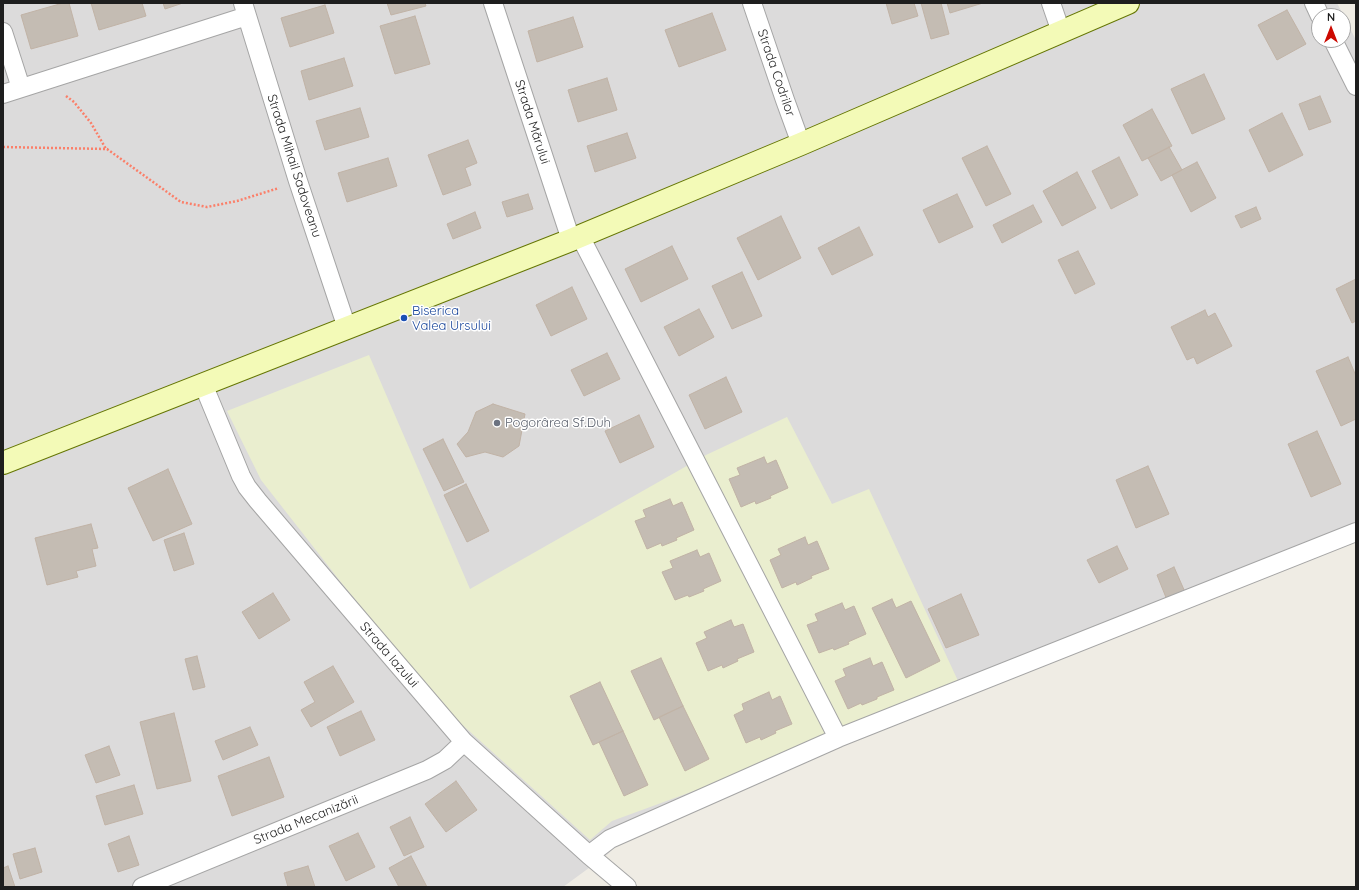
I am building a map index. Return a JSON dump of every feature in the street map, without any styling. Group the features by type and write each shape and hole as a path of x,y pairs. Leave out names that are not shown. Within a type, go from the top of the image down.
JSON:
{"main road":[{"path":"3,463 576,238 801,144 1128,3"}],"street":[{"name":"Strada Mărului","path":"493,3 576,238 838,738"},
{"name":"Strada Codrilor","path":"752,3 801,144"},
{"path":"1051,3 1061,32"},
{"path":"3,94 245,10"},
{"name":"Strada Mihail Sadoveanu","path":"245,10 298,182 347,328"},
{"path":"3,32 21,88"},
{"path":"1336,48 1356,86"},
{"name":"Strada Iazului","path":"202,384 247,487 464,742 589,855 627,887"},
{"path":"589,855 610,839 838,738 1356,532"},
{"name":"Strada Mecanizării","path":"142,887 427,770 445,760 464,742"}],"path":[{"path":"65,94 74,102 91,123 106,149 181,202 207,207 237,201 298,182"},
{"path":"3,147 106,149"}],"shaded area":[{"path":"3,3 1337,3 1340,8 1311,8 1311,48 1351,48 1351,30 1356,40 1356,540 633,828 608,854 563,887 3,887"}],"green space":[{"path":"369,355 470,589 706,455 787,417 832,504 869,489 959,683 838,738 612,821 590,840 447,711 340,581 261,480 227,411"}],"building":[{"path":"63,3 69,3 78,36 31,49 21,15"},
{"path":"91,3 142,3 146,16 99,30"},
{"path":"163,3 183,3 165,9"},
{"path":"387,3 425,3 426,6 391,15"},
{"path":"886,3 914,3 918,16 892,24"},
{"path":"921,3 941,3 949,34 931,39"},
{"path":"947,3 983,3 950,13"},
{"path":"325,5 334,33 290,47 281,18"},
{"path":"1287,10 1306,44 1277,60 1258,25"},
{"path":"712,13 726,50 679,67 665,30"},
{"path":"415,16 430,64 395,74 380,26"},
{"path":"573,17 583,47 537,62 528,31"},
{"path":"344,58 353,86 309,100 301,71"},
{"path":"1204,74 1225,119 1192,134 1171,89"},
{"path":"607,78 617,110 578,122 568,90"},
{"path":"1320,96 1331,122 1309,130 1299,104"},
{"path":"360,108 369,137 325,150 316,121"},
{"path":"1152,109 1172,146 1142,161 1123,125"},
{"path":"1282,113 1303,155 1269,172 1249,130"},
{"path":"627,133 636,158 595,172 587,146"},
{"path":"468,140 477,163 465,168 471,185 443,195 428,155"},
{"path":"987,146 1011,194 986,206 962,158"},
{"path":"1169,147 1182,170 1161,181 1148,158"},
{"path":"1119,157 1138,195 1111,209 1092,171"},
{"path":"388,158 397,186 347,202 338,173"},
{"path":"1197,162 1216,198 1191,212 1172,175"},
{"path":"1077,172 1096,208 1062,226 1043,191"},
{"path":"528,194 533,209 507,217 502,202"},
{"path":"957,194 973,227 939,243 923,210"},
{"path":"1033,205 1042,222 1002,243 993,225"},
{"path":"1256,207 1261,219 1241,228 1235,216"},
{"path":"475,212 481,228 453,239 447,224"},
{"path":"781,216 801,258 758,280 737,238"},
{"path":"859,227 873,255 832,275 818,248"},
{"path":"672,246 688,279 641,302 625,269"},
{"path":"1078,251 1095,284 1075,294 1058,260"},
{"path":"742,272 762,316 732,329 712,286"},
{"path":"1356,279 1356,321 1352,323 1336,289"},
{"path":"572,287 587,319 551,336 536,305"},
{"path":"699,309 714,337 679,356 664,327"},
{"path":"1205,310 1208,317 1215,313 1232,346 1197,364 1194,357 1187,360 1171,327"},
{"path":"607,353 620,379 584,396 571,370"},
{"path":"1348,357 1356,376 1356,419 1341,426 1316,371"},
{"path":"726,377 742,412 705,429 689,395"},
{"name":"Pogorârea Sf.Duh","path":"493,404 525,414 519,446 503,457 485,452 466,457 457,444 468,432 476,412"},
{"path":"639,415 654,447 620,463 605,431"},
{"path":"1317,431 1341,484 1311,497 1288,444"},
{"path":"443,439 464,482 444,491 423,449"},
{"path":"764,457 767,464 776,460 788,488 770,496 771,498 756,504 755,501 741,507 729,479 740,475 737,468"},
{"path":"1148,466 1169,514 1136,528 1116,480"},
{"path":"168,469 192,524 153,541 128,488"},
{"path":"466,484 489,531 467,542 444,495"},
{"path":"670,499 673,506 682,502 694,530 676,538 677,540 662,546 661,543 647,549 635,521 646,517 643,510"},
{"path":"91,524 98,548 92,549 96,566 76,571 78,577 47,585 35,538"},
{"path":"184,533 194,564 174,571 164,540"},
{"path":"805,537 808,545 817,541 829,569 811,576 812,578 797,585 796,582 782,588 770,560 781,555 778,549"},
{"path":"1117,546 1128,569 1099,583 1087,560"},
{"path":"697,550 700,557 709,553 721,581 703,589 704,591 689,597 688,595 675,600 662,572 673,568 670,561"},
{"path":"1174,567 1185,592 1167,600 1157,575"},
{"path":"273,593 290,620 259,639 242,612"},
{"path":"961,594 979,635 946,648 928,609"},
{"path":"892,599 896,608 911,601 940,661 906,678 872,608"},
{"path":"842,603 845,610 854,606 866,634 848,642 849,644 834,650 833,648 819,653 807,625 818,621 815,614"},
{"path":"731,620 734,627 743,624 754,652 737,659 738,661 723,668 722,665 708,671 696,643 707,638 704,632"},
{"path":"197,656 205,687 193,690 185,659"},
{"path":"661,658 683,706 654,720 631,671"},
{"path":"870,658 873,666 882,662 894,690 877,697 877,699 862,705 861,703 848,709 835,681 846,676 843,669"},
{"path":"333,666 354,702 311,727 301,710 315,702 304,682"},
{"path":"600,682 623,731 593,745 570,696"},
{"path":"769,692 772,700 780,696 792,724 775,731 776,733 761,740 760,737 746,743 734,715 744,710 742,704"},
{"path":"683,706 709,759 685,771 659,717"},
{"path":"361,711 375,740 340,756 327,727"},
{"path":"174,713 191,781 157,789 140,722"},
{"path":"250,727 258,745 223,760 215,741"},
{"path":"623,731 648,785 624,796 599,742"},
{"path":"109,746 120,775 96,783 85,755"},
{"path":"269,757 284,797 232,816 218,776"},
{"path":"456,781 477,810 446,832 425,804"},
{"path":"134,785 143,814 105,825 96,796"},
{"path":"410,817 424,847 404,856 390,827"},
{"path":"358,833 375,867 346,881 329,846"},
{"path":"129,836 139,865 118,872 108,844"},
{"path":"35,848 42,872 20,879 13,854"},
{"path":"411,856 427,887 399,887 389,868"},
{"path":"8,866 15,887 3,887 3,868"},
{"path":"308,866 315,887 288,887 284,873"}],"place":[{"name":"Biserica Valea Ursului","path":"404,318"},
{"name":"Pogorârea Sf.Duh","path":"497,423"}]}
